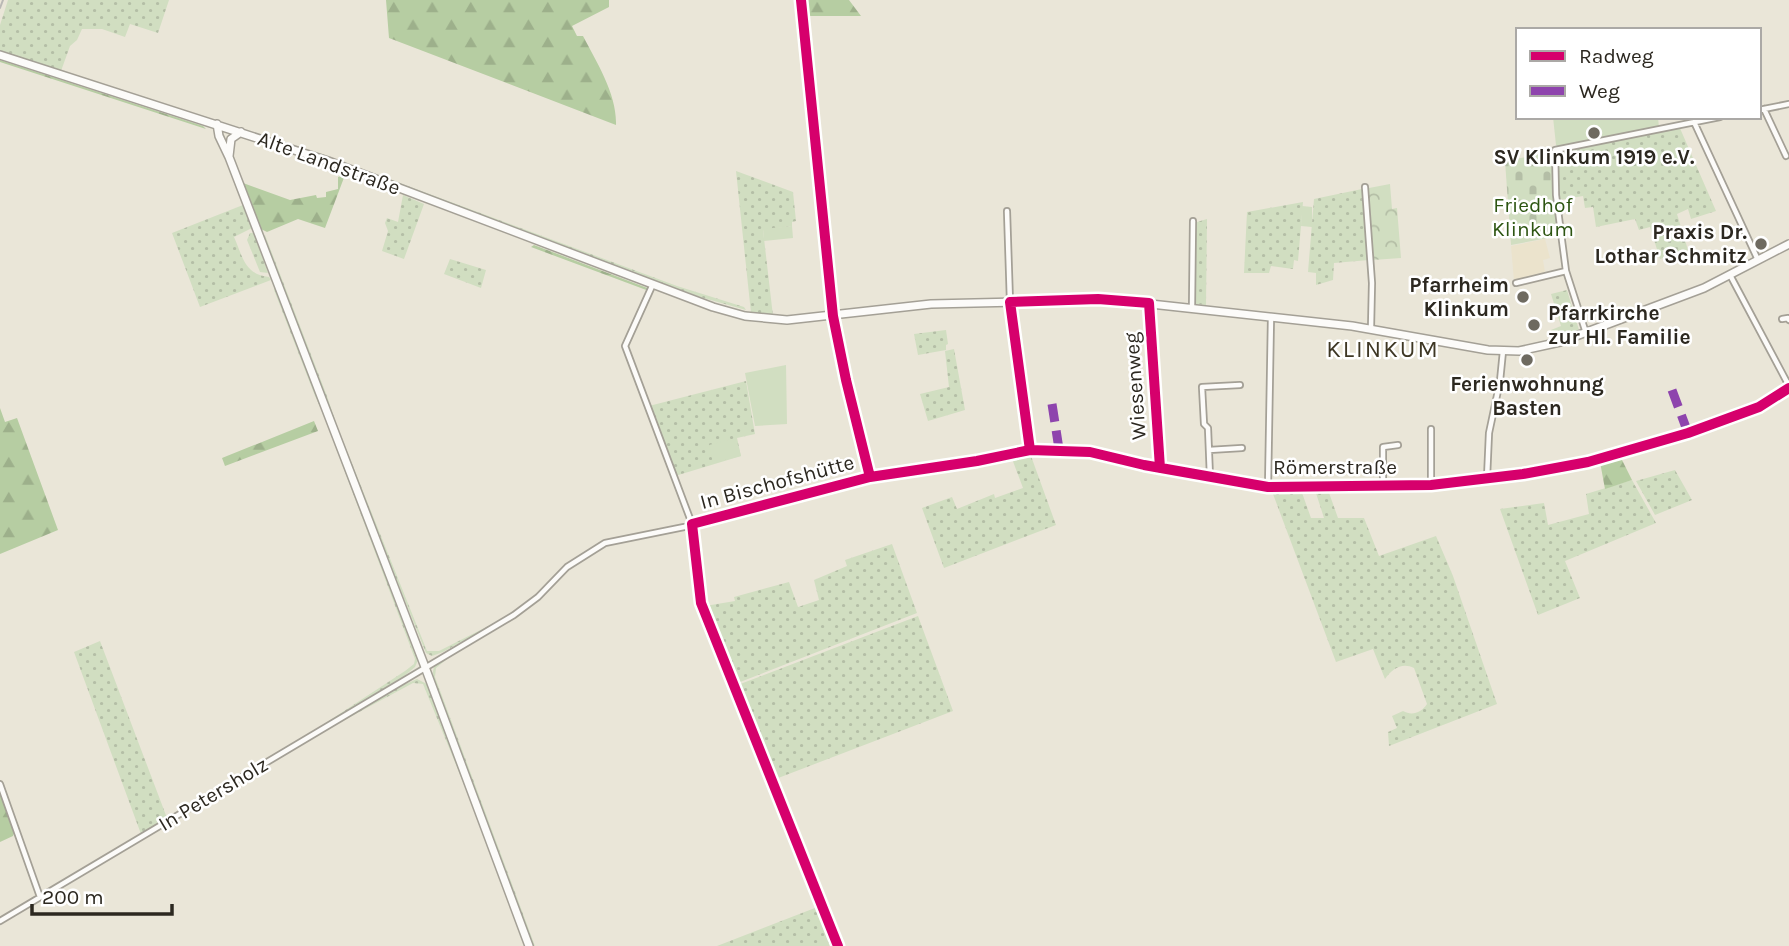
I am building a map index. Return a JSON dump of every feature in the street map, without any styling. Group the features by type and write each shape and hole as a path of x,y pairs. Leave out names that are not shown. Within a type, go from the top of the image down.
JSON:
{"main road":[{"name":"Alte Landstraße","path":"0,55 218,128 242,132 365,175 713,307 746,316 780,320 919,305 1098,299 1371,328 1503,351 1536,349 1704,288 1789,244"},
{"path":"218,128 222,146 229,157 425,667 529,946"},
{"path":"229,157 231,139 242,132"}],"street":[{"path":"1786,156 1762,109 1789,103"},
{"path":"1586,333 1566,271 1556,195 1555,150 1710,119"},
{"path":"1694,122 1758,261"},
{"path":"1366,187 1372,276 1371,328"},
{"name":"In Bischofshütte","path":"425,667 532,603 567,567 593,549 625,538 692,524 870,477 846,380 834,316 821,201"},
{"path":"1007,211 1010,302 1030,450"},
{"path":"1192,307 1193,221"},
{"path":"1516,284 1566,271"},
{"path":"1730,275 1789,387"},
{"name":"In Bischofshütte","path":"653,284 625,346 692,524 701,603"},
{"name":"Wiesenweg","path":"1149,303 1160,468"},
{"path":"1269,487 1271,316"},
{"path":"1782,319 1789,320"},
{"path":"1487,478 1489,433 1503,351"},
{"path":"1202,380 1210,477"},
{"path":"1202,387 1240,385"},
{"name":"Römerstraße","path":"870,477 1030,450 1090,452 1160,468 1269,487 1431,485 1552,470 1588,462 1688,433 1759,407 1789,387"},
{"path":"1431,429 1431,485"},
{"path":"1382,486 1383,447 1398,445"},
{"path":"1209,450 1242,448"},
{"name":"In Petersholz","path":"0,921 425,667"},
{"path":"0,784 40,897"}],"shaded area":[{"path":"1545,239 1550,258 1543,260 1545,272 1514,281 1511,246"}],"green space":[{"path":"8,0 169,0 158,33 130,24 125,37 102,29 82,29 77,40 70,46 61,71 0,52 0,25"},
{"path":"386,0 609,0 609,7 572,26 577,36 583,36 605,79 613,102 616,125 389,38"},
{"path":"805,0 849,0 861,16 803,16"},
{"path":"0,62 203,126 206,129"},
{"name":"SV Klinkum 1919 e.V.","path":"1553,119 1658,119 1659,128 1559,148 1556,145"},
{"path":"1679,126 1716,211 1691,219 1688,209 1677,214 1688,250 1660,259 1650,227 1639,230 1635,219 1596,227 1593,207 1585,208 1583,196 1559,200 1557,151"},
{"name":"Friedhof Klinkum","path":"1551,152 1558,236 1511,245 1505,161"},
{"path":"319,153 677,286 744,307 746,310 700,297 320,156"},
{"path":"736,171 793,192 796,221 792,222 792,226 763,230 773,316 751,313"},
{"path":"345,175 325,228 298,219 267,232 261,229 243,183 290,200 316,195 317,198 326,197 326,192 338,189 338,177"},
{"path":"1390,184 1392,209 1397,208 1401,258 1373,260 1367,191 1369,188"},
{"path":"1362,189 1369,260 1334,263 1333,280 1316,285 1316,273 1308,272 1314,199"},
{"path":"403,195 424,204 404,259 382,251 388,231 385,223 387,218 398,222"},
{"path":"1303,202 1298,261 1294,260 1293,269 1271,266 1269,273 1244,273 1247,212"},
{"path":"243,205 252,228 234,237 249,268 271,280 200,307 172,233"},
{"path":"1302,206 1312,207 1312,227 1301,226"},
{"path":"1207,219 1206,305 1194,304 1195,225"},
{"path":"792,226 793,238 764,241 763,229"},
{"path":"250,233 254,233 268,273 260,272 247,240"},
{"path":"265,235 327,396 336,423 262,238"},
{"path":"534,245 650,289 649,291 531,247"},
{"path":"450,259 486,270 481,288 444,274"},
{"path":"275,286 328,423 315,396 274,290"},
{"path":"1567,290 1579,330 1554,339 1551,330 1561,326 1551,294"},
{"path":"946,330 946,350 918,355 914,334"},
{"path":"954,349 965,410 928,421 920,394 949,387 945,351"},
{"path":"786,365 787,424 755,426 745,373"},
{"path":"746,381 755,434 737,438 741,456 675,476 649,406"},
{"path":"0,408 5,422 17,418 58,530 0,554"},
{"path":"314,421 318,431 225,466 222,458"},
{"path":"337,432 343,441 427,651 439,651 512,614 443,652 432,656 426,653"},
{"path":"333,434 418,660 415,667 402,678 312,732 405,671 414,664 415,659"},
{"path":"736,438 741,456 713,463 709,445"},
{"path":"1027,453 1031,456 1056,525 944,568 922,508 952,497 957,509 994,494 995,498 1023,488 1011,456"},
{"path":"1620,456 1632,480 1605,489 1600,462"},
{"path":"1675,470 1692,500 1655,515 1636,481"},
{"path":"1632,480 1656,523 1565,561 1580,598 1538,615 1500,509 1544,503 1548,525 1589,514 1586,494"},
{"path":"1301,490 1311,518 1324,518 1315,490 1328,490 1338,518 1364,518 1379,556 1436,536 1453,576 1497,704 1389,746 1388,732 1397,728 1392,716 1403,711 1416,713 1427,704 1414,668 1398,668 1385,679 1373,649 1336,662 1273,494 1276,491"},
{"path":"892,544 917,613 735,684 705,606 735,601 734,597 789,582 798,607 819,600 814,580 847,566 845,560"},
{"path":"918,616 953,711 773,780 735,686"},
{"path":"100,641 167,818 141,834 74,652"},
{"path":"462,647 436,668 435,677 535,946 532,946 432,677 434,666"},
{"path":"417,679 427,684 518,919 525,946 483,831 423,684 413,683 313,737 394,689"},
{"path":"0,790 15,830 13,836 0,842"},
{"path":"820,906 836,946 717,946"}],"railway":[{"path":"0,8 3,0"}],"marked path":[{"path":"1672,390 1688,433"},
{"path":"1052,404 1059,449"}],"cycle path":[{"path":"801,0 833,316 870,477"},
{"path":"1030,450 1010,302 1098,299 1149,303 1160,468"},
{"path":"838,946 701,603 692,524 870,477 1030,450 1090,452 1144,465 1268,487 1431,485 1523,474 1588,462 1688,433 1759,407 1789,388"}],"place":[{"name":"SV Klinkum 1919 e.V.","path":"1594,133"},
{"name":"Praxis Dr. Lothar Schmitz","path":"1761,244"},
{"name":"Pfarrheim Klinkum","path":"1523,297"},
{"name":"Pfarrkirche zur Hl. Familie","path":"1534,325"},
{"name":"Ferienwohnung Basten","path":"1527,360"}],"district":[{"name":"KLINKUM","path":"1383,349"}]}
